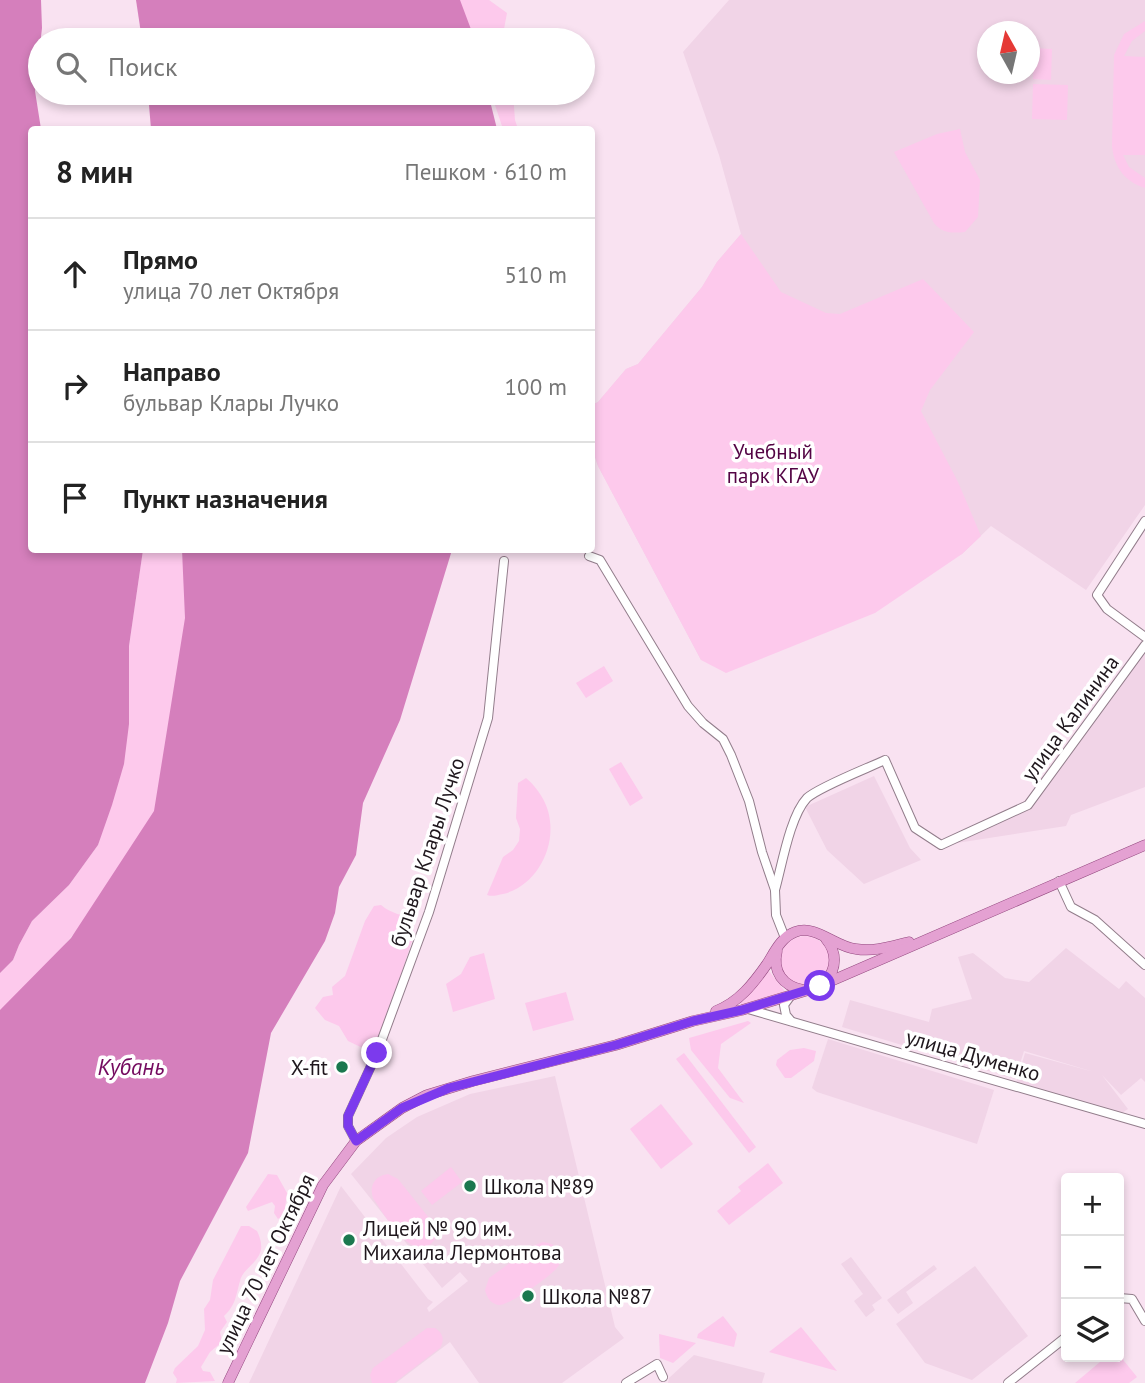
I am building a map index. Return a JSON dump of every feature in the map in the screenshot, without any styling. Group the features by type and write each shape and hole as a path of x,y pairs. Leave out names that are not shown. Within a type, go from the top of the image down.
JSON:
{"main road":[{"path":"778,947 775,961 779,975 789,986 804,991 1145,845"},
{"path":"693,1021 735,1001 750,986 785,938 804,930 820,934 840,946 864,950 932,937"},
{"path":"820,934 831,945 835,956 832,973 822,984"},
{"name":"улица 70 лет Октября","path":"228,1383 323,1185 356,1141 402,1108 427,1095 473,1081 616,1045 693,1021 745,1010 804,991"},
{"path":"735,1001 736,1008 745,1010"}],"street":[{"path":"1145,521 1097,595 1107,609 1145,637"},
{"path":"589,556 600,561 688,706 723,739 749,801 775,890 776,915 785,938"},
{"name":"бульвар Клары Лучко","path":"356,1141 348,1126 348,1116 377,1053 429,912 488,718 504,561"},
{"name":"улица Калинина","path":"775,890 792,829 806,800 885,760 915,828 941,845 1028,804 1145,645"},
{"path":"1059,881 1071,907 1095,919 1145,965"},
{"path":"791,1021 786,1015 784,1005 792,995"},
{"name":"улица Думенко","path":"745,1010 1145,1124"},
{"path":"1124,1298 1132,1298 1145,1321"},
{"path":"1008,1383 1061,1341"},
{"path":"626,1383 657,1364 663,1377"}],"shaded area":[{"path":"729,0 1145,0 1145,505 1086,590 991,526 962,554 701,660 598,466 595,457 595,404 626,369 638,364 702,287 717,262 741,234 719,155 683,52"},
{"path":"1145,646 1145,787 1071,815 1066,826 944,845 1030,807"},
{"path":"874,776 910,848 921,860 864,884 827,850 805,807"},
{"path":"1066,948 1119,989 1126,981 1145,998 1145,1082 1141,1078 1121,1095 1102,1075 1128,1109 1122,1113 1016,1083 1025,1053 1094,1072 1024,1051 1015,1079 842,1027 850,1000 929,1022 932,1009 972,999 958,957 973,953 1005,978 1029,982"},
{"path":"828,1039 994,1090 977,1144 817,1092 812,1088"},
{"path":"555,1076 615,1327 624,1338 562,1383 479,1383 450,1342 396,1383 249,1383 341,1186 433,1302 427,1308 429,1312 468,1281 460,1272 442,1288 351,1174 386,1138 417,1117 470,1094"},
{"path":"851,1257 882,1298 872,1305 875,1310 866,1317 854,1301 863,1294 841,1264"},
{"path":"934,1265 937,1269 906,1292 913,1303 898,1314 887,1300"},
{"path":"975,1266 1028,1336 972,1380 925,1363 896,1324"},
{"path":"694,1355 765,1373 762,1383 668,1383 669,1378"}],"green space":[{"path":"457,0 489,0 507,13 504,28 468,28"},
{"path":"1145,21 1145,31 1132,41 1124,56 1145,57 1145,155 1123,155 1129,167 1145,178 1145,188 1122,173 1115,161 1112,146 1114,55 1124,34"},
{"path":"1040,48 1052,49 1051,80 1040,79"},
{"path":"1033,84 1068,85 1067,120 1032,119"},
{"path":"495,105 514,105 517,126 502,126"},
{"path":"960,129 965,152 980,180 978,217 965,232 952,232 944,231 934,223 894,152 937,134"},
{"name":"Учебный парк КГАУ","path":"741,234 781,292 826,313 840,314 923,279 974,332 930,390 921,411 958,482 981,536 962,554 875,613 726,673 701,660 595,457 595,404 626,369 638,364 702,287 717,262"},
{"path":"143,553 182,553 186,597 183,665 166,794 81,925 32,984 0,1013 0,973 13,960 32,921 69,885 98,845 129,724 129,646"},
{"path":"604,666 613,681 586,698 576,683"},
{"path":"621,762 643,798 630,806 609,769"},
{"path":"526,778 535,787 548,809 550,833 545,856 533,876 524,884 503,894 487,895 503,857 513,850 519,841 520,829 516,818 518,783"},
{"path":"381,905 414,920 413,938 373,1053 348,1041 339,1026 325,1020 315,1008 323,997 333,995 332,987 345,976 365,921 374,906"},
{"path":"805,936 823,943 830,961 823,979 805,986 787,979 780,961 787,943"},
{"path":"484,953 495,999 453,1012 446,984 461,974 470,957"},
{"path":"769,971 784,993 740,1006 741,1002"},
{"path":"566,992 574,1020 533,1031 525,1003"},
{"path":"748,1021 751,1023 721,1044 718,1068 744,1103 730,1098 691,1050 689,1038"},
{"path":"804,1048 816,1051 814,1061 791,1078 785,1078 776,1065 777,1060 790,1050"},
{"path":"684,1053 756,1147 749,1153 676,1059"},
{"path":"661,1104 693,1144 661,1169 630,1129"},
{"path":"768,1163 783,1183 729,1225 717,1211 741,1191 738,1187"},
{"path":"451,1167 462,1182 432,1205 421,1191"},
{"path":"268,1174 277,1175 287,1193 284,1215 278,1219 272,1202 248,1211 246,1207"},
{"path":"388,1174 398,1179 433,1223 435,1239 427,1247 418,1248 401,1236 373,1198 374,1182"},
{"path":"241,1226 249,1226 257,1231 261,1250 241,1277 233,1304 224,1316 227,1322 220,1332 222,1342 210,1352 201,1367 203,1371 210,1372 215,1381 176,1383 177,1379 173,1373 175,1368 198,1346 205,1330 204,1309 210,1300 213,1280"},
{"path":"543,1242 556,1247 561,1257 556,1269 512,1300 499,1305 492,1302 485,1290 489,1278"},
{"path":"723,1316 737,1334 734,1347 697,1338 698,1334"},
{"path":"801,1327 837,1371 769,1352"},
{"path":"427,1328 435,1328 441,1334 443,1339 440,1348 394,1383 372,1383 370,1375 373,1368"},
{"path":"659,1334 696,1343 673,1363 660,1358"},
{"path":"1124,1361 1137,1377 1129,1383 1075,1383 1100,1362"}],"water":[{"path":"0,0 41,0 42,28 28,28 28,105 37,105 41,126 28,126 28,553 143,553 129,646 129,724 124,764 112,805 98,845 69,885 32,921 13,960 0,973"},
{"path":"136,0 460,0 470,28 140,28"},
{"path":"149,105 491,105 496,126 151,126"},
{"name":"Кубань","path":"182,553 451,553 400,720 363,803 356,855 339,887 335,913 325,941 271,1033 248,1153 180,1281 168,1323 145,1383 0,1383 0,1010 71,938 154,811 185,618"}],"place":[{"name":"X-fit","path":"342,1067"},
{"name":"Школа №89","path":"470,1186"},
{"name":"Лицей № 90 им. Михаила Лермонтова","path":"349,1240"},
{"name":"Школа №87","path":"528,1296"}],"route":[{"path":"377,1053 348,1116 348,1126 356,1141 402,1108 427,1095 616,1045 820,986"}]}
